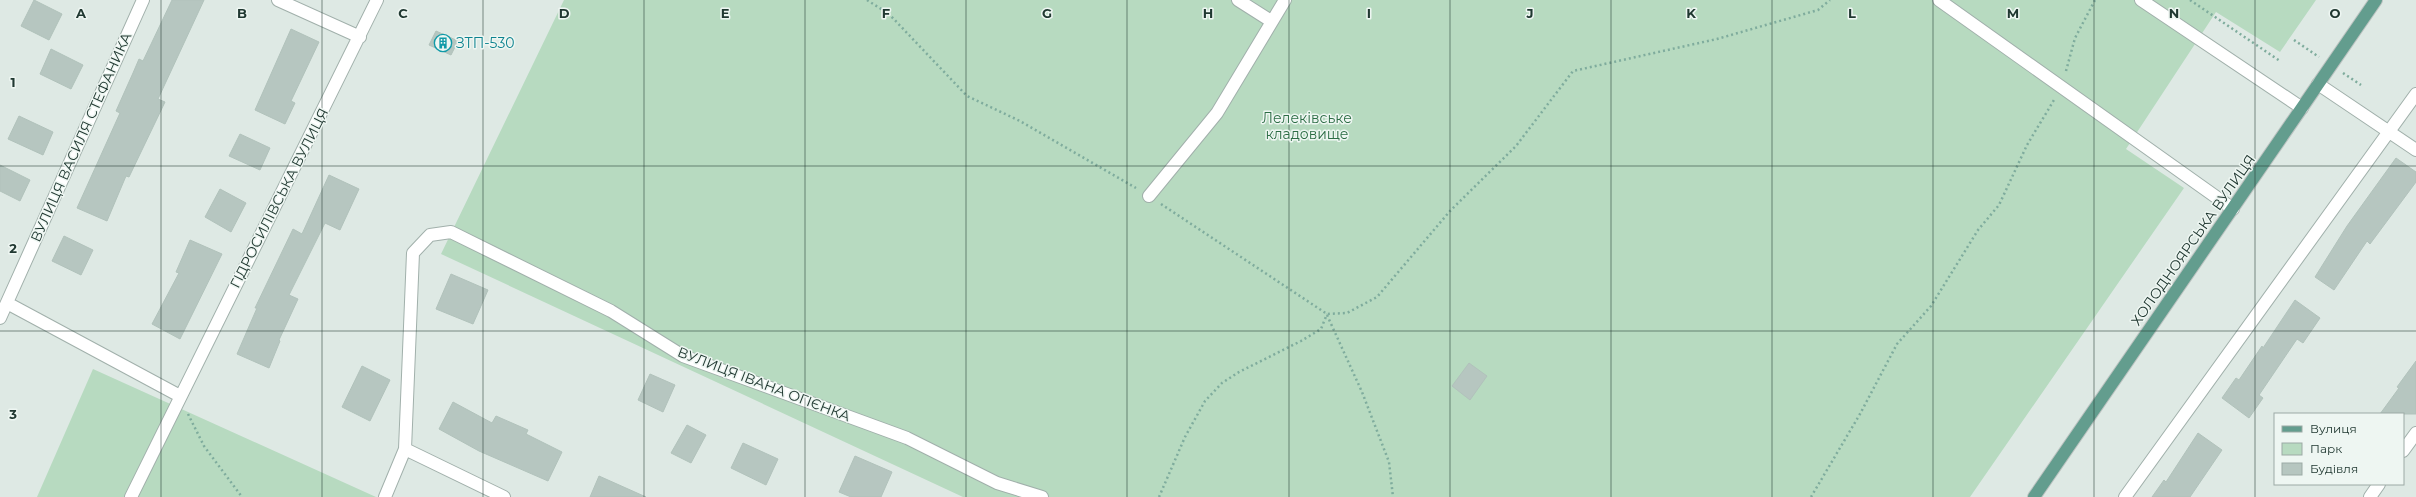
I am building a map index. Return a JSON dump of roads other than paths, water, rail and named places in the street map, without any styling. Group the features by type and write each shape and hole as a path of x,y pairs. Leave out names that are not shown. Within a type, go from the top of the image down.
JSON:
{"main road":[{"name":"ХОЛОДНОЯРСЬКА ВУЛИЦЯ","path":"2034,497 2376,0"}],"street":[{"name":"ВУЛИЦЯ ВАСИЛЯ СТЕФАНИКА","path":"0,318 143,0"},
{"path":"278,0 360,37"},
{"name":"ГІДРОСИЛІВСЬКА ВУЛИЦЯ","path":"131,497 377,0"},
{"path":"1238,0 1271,22"},
{"path":"1149,196 1217,113 1285,0"},
{"path":"1939,0 2233,209"},
{"path":"2141,0 2302,108"},
{"path":"2318,84 2390,131 2416,150"},
{"path":"2125,497 2416,94"},
{"name":"ВУЛИЦЯ ІВАНА ОГІЄНКА","path":"405,449 413,254 430,235 451,232 611,311 683,356 908,438 997,483 1042,497"},
{"path":"7,303 180,396"},
{"path":"2404,450 2416,433"},
{"path":"386,497 405,449 504,497"},
{"path":"2370,497 2378,485"}],"place":[{"name":"ЗТП-530","path":"443,43"}],"park label":[{"name":"Лелеківське кладовище","path":"1307,126"}]}
